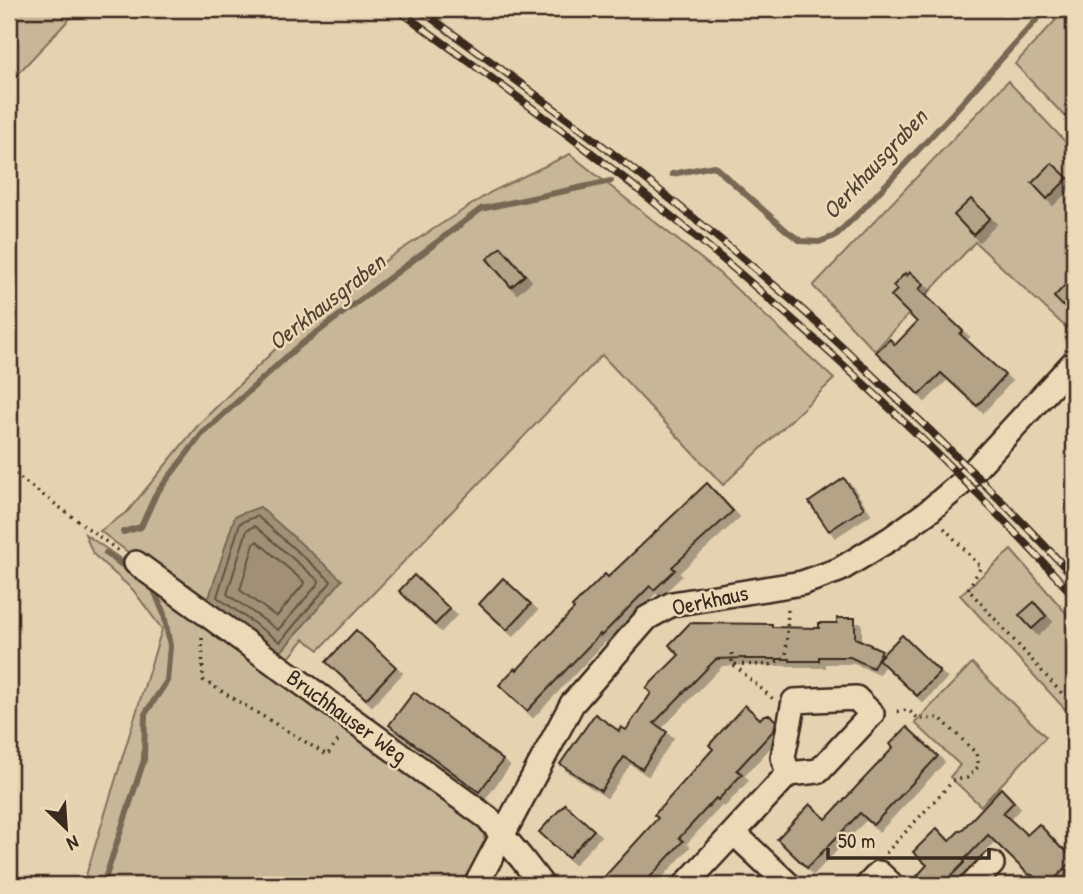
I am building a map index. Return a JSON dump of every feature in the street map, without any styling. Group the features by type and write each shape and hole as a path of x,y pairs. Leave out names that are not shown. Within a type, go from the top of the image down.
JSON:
{"street":[{"name":"Oerkhaus","path":"476,885 572,704 647,618 672,604 802,583 839,570 890,539 964,481 1074,362"},
{"name":"Bruchhauser Weg","path":"136,563 488,818 542,885"},
{"path":"685,885 788,774 819,771 872,714 856,698 794,701 783,757 788,774"},
{"path":"734,833 789,885"},
{"path":"972,885 992,864"}],"path":[{"path":"9,470 136,563"},
{"path":"940,524 981,566 968,589 1074,707"},
{"path":"202,611 203,680 327,755 353,721"},
{"path":"732,664 770,665 786,657 787,631"},
{"path":"732,653 732,664 777,703"},
{"path":"872,714 908,710 919,719 940,718 976,753 979,766 967,778 954,780 878,861 879,881"}],"shaded area":[{"path":"15,9 79,9 9,83 9,15"},
{"path":"1066,9 1074,9 1074,126 1015,64"},
{"path":"1008,81 1074,151 1074,335 975,242 875,351 813,286"},
{"path":"570,154 719,273 834,379 723,485 602,355 319,650 304,639 286,662 100,531 128,511 199,424 305,320 393,255 491,192"},
{"path":"85,534 157,584 481,825 486,844 463,885 83,885 162,629 133,590 93,554"},
{"path":"1011,550 1074,622 1074,719 960,595"},
{"path":"972,663 1046,737 981,806 950,777 960,765 915,723"}],"water":[{"path":"260,507 342,580 281,652 208,601 235,516"}],"building":[{"path":"1052,163 1068,178 1047,199 1032,183"},
{"path":"971,199 990,218 973,235 954,215"},
{"path":"501,247 525,275 511,287 487,259"},
{"path":"910,272 924,284 919,289 963,331 960,334 1005,375 977,406 941,373 919,395 876,352 890,339 895,345 917,322 891,296 897,290 893,286 905,273 907,276"},
{"path":"1066,284 1074,293 1074,300 1066,309 1054,297"},
{"path":"844,478 864,508 829,531 809,502"},
{"path":"707,483 733,511 672,567 675,570 654,590 650,586 601,636 600,634 527,711 499,685 515,668 517,670 605,574 608,577"},
{"path":"414,575 450,609 435,625 399,591"},
{"path":"503,578 531,604 507,630 479,604"},
{"path":"1034,602 1046,616 1032,629 1019,615"},
{"path":"837,618 855,618 855,638 882,650 873,668 850,657 819,657 819,661 716,659 654,723 667,732 642,769 624,757 601,791 560,764 595,714 619,731 621,727 626,730 651,693 646,688 679,655 669,645 690,623 772,624 772,627 819,628 819,623 837,623"},
{"path":"356,630 396,667 366,699 326,662"},
{"path":"902,635 940,672 917,696 878,659"},
{"path":"414,692 503,760 479,792 389,725"},
{"path":"745,705 760,719 764,715 770,715 776,721 774,730 737,770 742,774 679,838 683,841 643,885 597,885 658,818 654,815 713,749 709,745"},
{"path":"907,727 938,756 873,825 860,813 807,868 777,839 810,804 826,819 893,748 890,744"},
{"path":"1001,788 1014,802 1003,813 1027,835 1039,824 1074,859 1049,885 1043,885 988,835 942,885 927,885 917,876 927,865 913,852 937,828 949,841"},
{"path":"565,804 594,830 568,858 539,832"}],"waterway":[{"name":"Oerkhausgraben","path":"672,174 714,166 801,241 819,242 835,236 953,113 1046,9"},
{"name":"Oerkhausgraben","path":"123,532 141,527 156,494 202,434 295,349 481,209 611,181"},
{"name":"Oerkhausgraben","path":"106,553 133,573"},
{"name":"Oerkhausgraben","path":"103,885 144,760 145,714 167,681 170,646 164,614 150,586"}],"railway":[{"path":"397,9 604,162 777,305 930,446 1074,596"},
{"path":"419,9 649,182 796,304 961,461 1074,577"}]}
